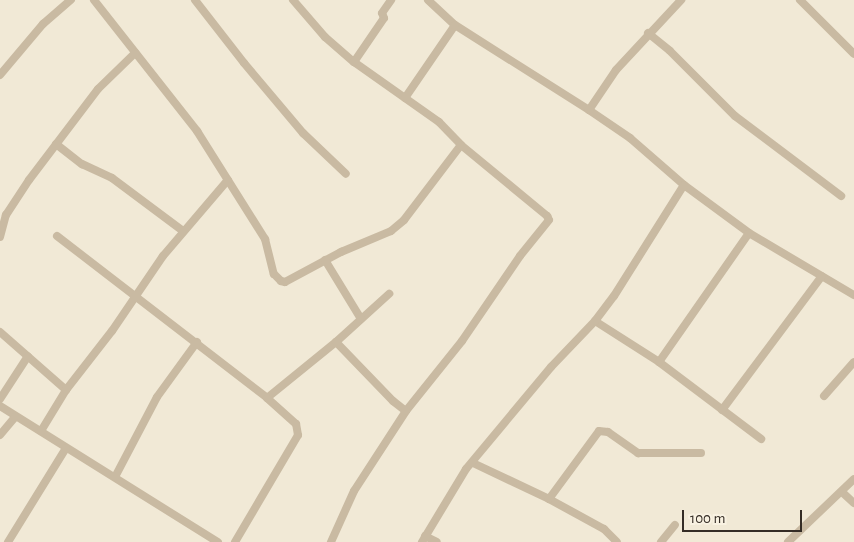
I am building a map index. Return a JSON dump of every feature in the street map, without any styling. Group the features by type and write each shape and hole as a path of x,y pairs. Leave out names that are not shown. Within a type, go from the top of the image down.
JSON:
{"street":[{"path":"0,75 43,24 71,0"},
{"path":"195,0 244,63 303,133 346,174"},
{"path":"293,0 324,37 354,62 439,122 461,145 547,216 549,220 520,256 462,341 406,411 354,491 331,542"},
{"path":"354,62 384,18 382,13 392,0"},
{"path":"428,0 455,25 630,138 684,185 749,233 854,295"},
{"path":"589,110 616,70 648,33 681,0"},
{"path":"800,0 854,54"},
{"path":"97,1 135,54 197,131 265,239 274,274 281,281 285,282 325,260 392,231 404,220 461,145"},
{"path":"405,98 455,25"},
{"path":"648,33 670,51 735,116 841,196"},
{"path":"0,237 11,206 56,144 98,89 135,54"},
{"path":"56,144 82,164 105,174 183,231"},
{"path":"40,431 66,390 136,298 183,231 228,180"},
{"path":"437,542 423,539 466,469 473,463 551,367 595,321 614,296 684,185"},
{"path":"659,362 749,233"},
{"path":"57,236 136,298 197,342 267,398 296,424 298,434 235,542"},
{"path":"325,260 361,319"},
{"path":"722,410 822,276"},
{"path":"267,398 336,342 389,294"},
{"path":"595,321 659,362 761,440"},
{"path":"0,332 66,390"},
{"path":"115,477 157,397 197,342"},
{"path":"336,342 393,401 406,411"},
{"path":"0,399 28,356"},
{"path":"824,396 854,362"},
{"path":"0,406 218,542"},
{"path":"0,435 15,417"},
{"path":"549,499 599,431 608,432 638,453 701,453"},
{"path":"8,542 66,448"},
{"path":"473,463 549,499 604,529 617,542"},
{"path":"788,542 854,479"},
{"path":"842,492 854,503"},
{"path":"661,542 675,525"},
{"path":"798,534 804,542"}]}
